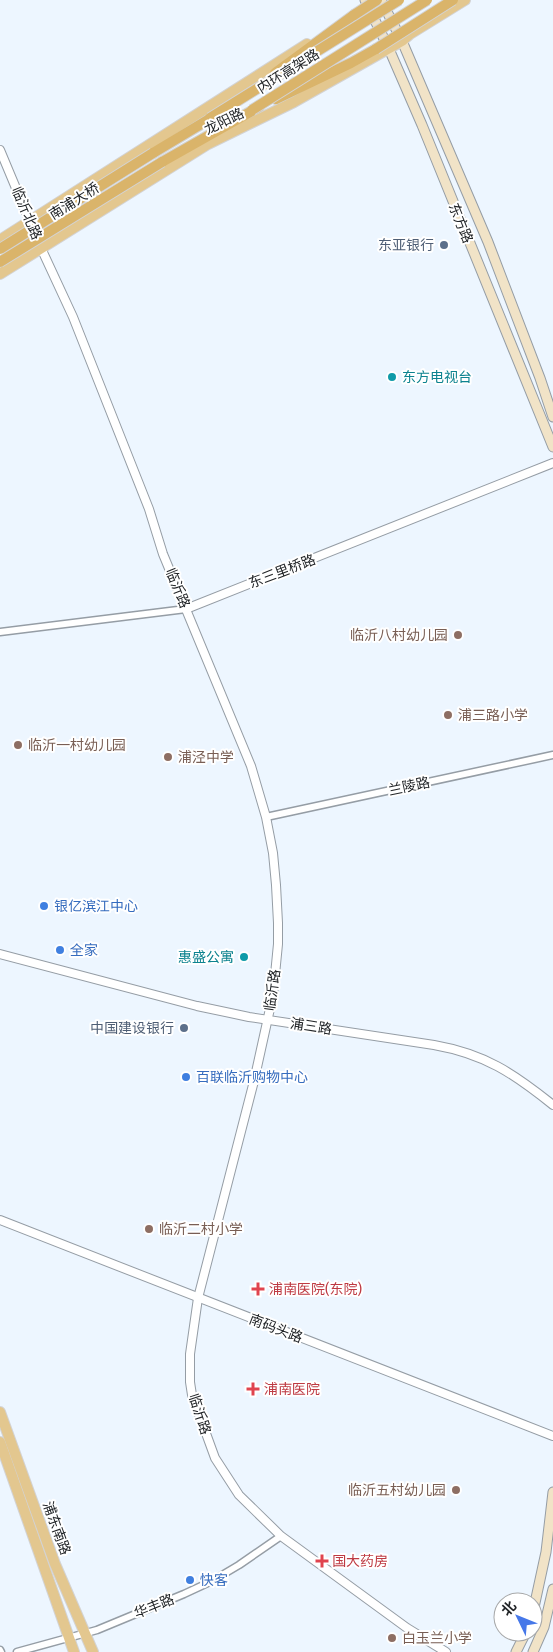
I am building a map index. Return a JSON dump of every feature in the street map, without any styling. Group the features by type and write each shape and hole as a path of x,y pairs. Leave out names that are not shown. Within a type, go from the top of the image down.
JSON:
{"highway":[{"name":"内环高架路","path":"153,153 399,0"},
{"name":"内环高架路","path":"162,162 252,110 427,0"},
{"path":"252,110 351,63 453,0"},
{"path":"210,118 269,78 314,44 383,1"},
{"name":"南浦大桥","path":"0,249 153,153"},
{"name":"南浦大桥","path":"0,262 162,162"}],"main road":[{"name":"龙阳路","path":"0,274 208,144 294,102 389,49 465,0"},
{"name":"龙阳路","path":"0,240 31,222 369,2 383,1"},
{"name":"东方路","path":"383,1 488,242 553,417"},
{"name":"东方路","path":"369,2 422,125 553,447"},
{"name":"浦东南路","path":"0,1412 55,1564 86,1632 93,1652"},
{"name":"浦东南路","path":"0,1442 74,1652"},
{"path":"537,1592 546,1552 553,1492"},
{"path":"533,1652 544,1628 553,1589"}],"street":[{"name":"临沂北路","path":"0,150 41,248"},
{"name":"临沂路","path":"41,248 74,317 149,509 163,554 251,766 266,817 275,869 278,923 276,970 268,1020 198,1298 190,1354 192,1395 215,1458 239,1495 280,1536 407,1628 446,1652"},
{"name":"东三里桥路","path":"0,632 186,609 553,463"},
{"name":"兰陵路","path":"266,817 553,755"},
{"name":"浦三路","path":"0,954 179,1002 268,1020 434,1045 461,1051 485,1059 508,1071 553,1105"},
{"name":"南码头路","path":"0,1220 553,1436"},
{"name":"华丰路","path":"17,1652 97,1630 212,1581 239,1565 280,1536"}],"place":[{"name":"东亚银行","path":"444,245"},
{"name":"东方电视台","path":"392,377"},
{"name":"临沂八村幼儿园","path":"458,635"},
{"name":"浦三路小学","path":"448,715"},
{"name":"临沂一村幼儿园","path":"18,745"},
{"name":"浦泾中学","path":"168,757"},
{"name":"银亿滨江中心","path":"44,906"},
{"name":"全家","path":"60,950"},
{"name":"惠盛公寓","path":"244,957"},
{"name":"中国建设银行","path":"184,1028"},
{"name":"百联临沂购物中心","path":"186,1077"},
{"name":"临沂二村小学","path":"149,1229"},
{"name":"浦南医院(东院)","path":"258,1289"},
{"name":"浦南医院","path":"253,1389"},
{"name":"临沂五村幼儿园","path":"456,1490"},
{"name":"国大药房","path":"322,1561"},
{"name":"快客","path":"190,1580"},
{"name":"白玉兰小学","path":"392,1638"}]}
